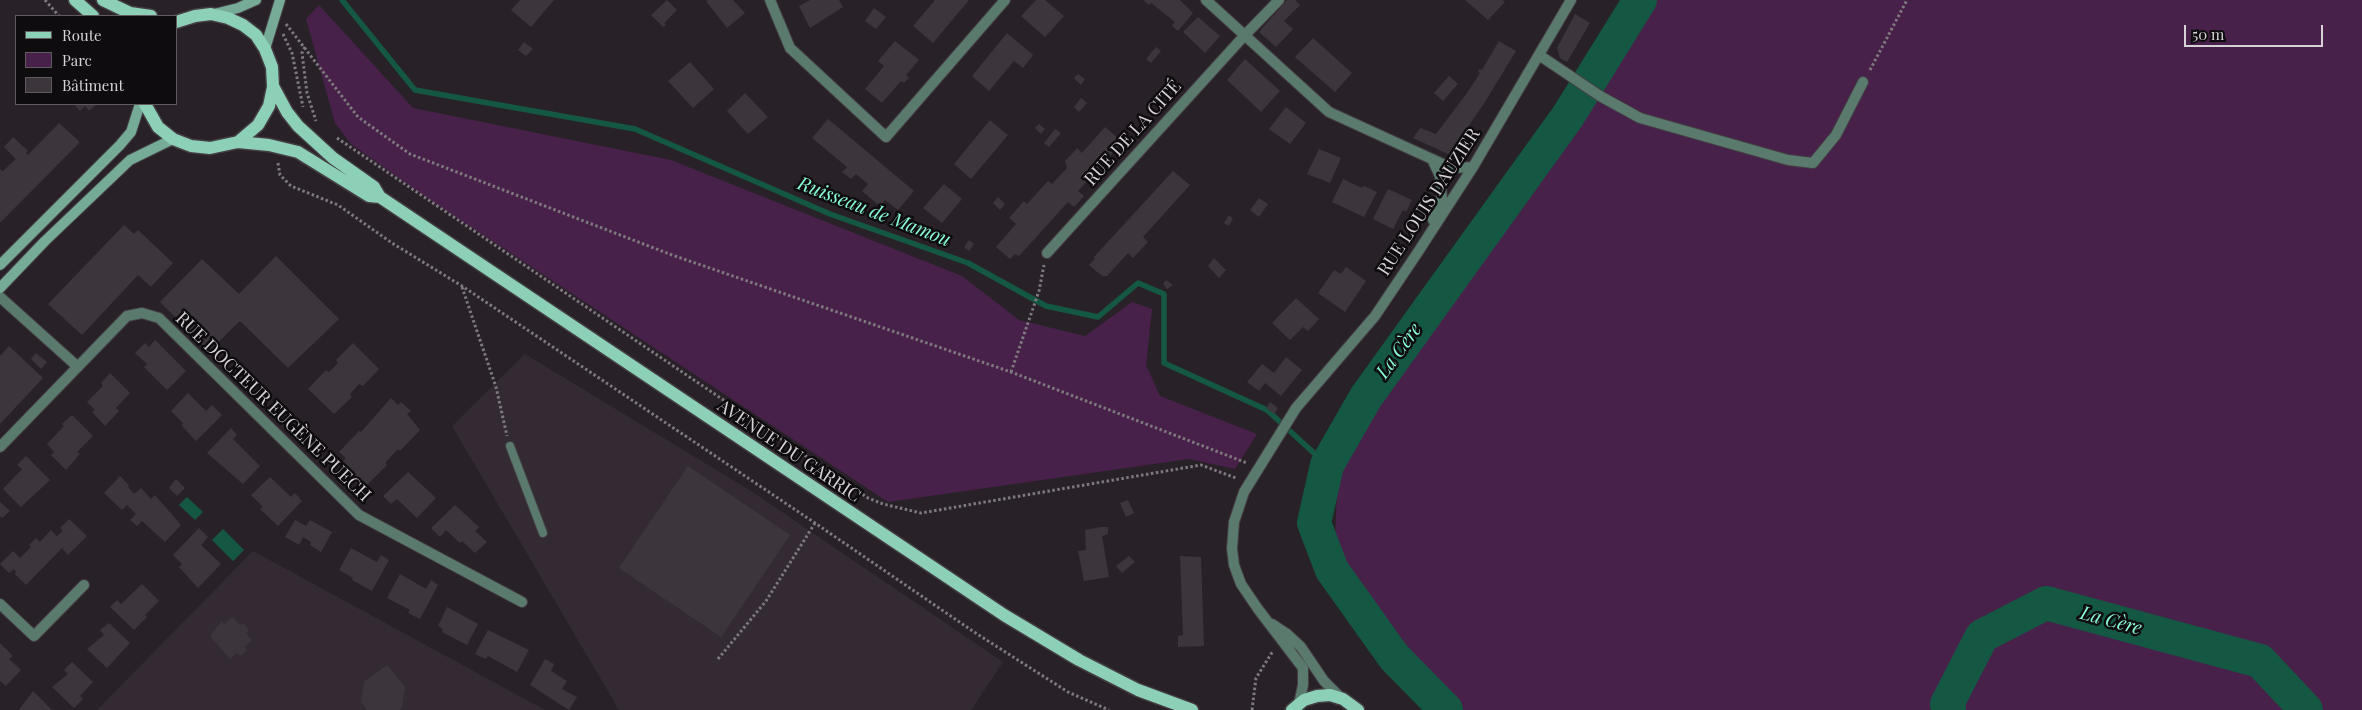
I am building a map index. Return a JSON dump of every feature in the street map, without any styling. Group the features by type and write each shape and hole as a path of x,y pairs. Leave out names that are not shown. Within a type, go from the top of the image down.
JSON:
{"main road":[{"path":"75,0 92,15"},
{"path":"103,0 130,13 144,15"},
{"path":"146,105 158,127 173,139 191,146 210,148 238,142 258,125 269,106 273,86 272,67 265,49 256,35 243,25 228,18 211,14 178,21"},
{"name":"AVENUE DU GARRIC","path":"273,86 287,112 308,136 344,167 374,187 380,197 1004,615 1079,660 1138,690 1192,710"},
{"name":"AVENUE DU GARRIC","path":"238,142 298,152 369,196 380,197"},
{"path":"1296,707 1317,696 1330,695 1340,698 1358,710"}],"street":[{"path":"211,14 238,8 256,0"},
{"path":"265,49 280,0"},
{"path":"770,0 790,48 886,137 1005,0"},
{"path":"1206,0 1329,112 1453,168 1473,167"},
{"name":"RUE DE LA CITÉ","path":"1047,253 1279,0"},
{"name":"RUE LOUIS DAUZIER","path":"1255,472 1296,408 1375,316 1418,252 1473,167 1571,0"},
{"path":"1538,55 1640,118 1788,160 1813,162 1836,135 1863,82"},
{"path":"0,265 132,132 140,105"},
{"path":"0,288 123,167 148,150 173,139"},
{"path":"1418,252 1442,200 1440,176 1432,159"},
{"path":"0,297 78,367"},
{"name":"RUE DOCTEUR EUGÈNE PUECH","path":"0,447 127,316 142,313 159,318 359,515 522,602"},
{"path":"1255,472 1244,492 1234,522 1232,549 1234,565 1241,584 1270,623 1281,642 1303,668 1303,685 1296,707"},
{"path":"0,604 34,636 84,586"},
{"path":"1270,623 1287,634 1301,647 1324,681 1340,698"}],"lane":[{"path":"510,446 543,534"}],"path":[{"path":"45,0 58,15"},
{"path":"1863,82 1906,0"},
{"path":"276,11 358,117 410,154 672,255 1011,372 1234,456 1255,472"},
{"path":"304,47 302,53 307,93 317,124 308,136"},
{"path":"332,135 868,498 883,504 921,513 1201,465 1233,478 1255,472"},
{"path":"283,148 278,156 277,168 284,181 299,190 338,205 392,243 462,286 815,522 974,632 1068,692 1109,710"},
{"path":"1011,372 1039,291 1047,253"},
{"path":"462,286 496,387 510,446"},
{"path":"718,660 766,601 815,522"},
{"path":"1252,710 1256,678 1269,655 1281,642"}],"shaded area":[{"path":"525,354 751,491 1003,662 971,710 619,710 452,426"},
{"path":"187,497 203,512 195,520 179,505"},
{"path":"223,529 244,550 233,561 212,540"},
{"path":"253,551 435,650 545,710 97,710"}],"green space":[{"path":"1650,0 2362,0 2362,710 1456,710 1415,667 1334,568 1338,463 1405,356 1603,74"},
{"path":"319,5 413,108 671,160 962,276 1019,320 1085,336 1132,302 1152,309 1146,365 1160,396 1257,434 1235,469 1189,459 888,502 427,198 351,144 335,123 306,19"}],"building":[{"path":"520,0 554,0 531,27 511,10"},
{"path":"667,0 677,10 664,23 666,25 663,27 651,15"},
{"path":"733,0 745,13 727,28 706,1"},
{"path":"810,0 839,0 843,7 810,28 799,6"},
{"path":"935,0 969,0 933,43 913,26"},
{"path":"1036,0 1045,0 1064,16 1045,37 1021,16"},
{"path":"1143,0 1180,0 1193,13 1178,31 1172,26 1175,22 1151,3 1149,5"},
{"path":"1287,0 1295,0 1300,5 1284,21 1293,29 1276,47 1259,32"},
{"path":"1465,0 1502,0 1505,2 1488,20"},
{"path":"874,8 886,17 876,29 865,21"},
{"path":"1575,14 1590,23 1567,62 1560,58 1557,48"},
{"path":"1198,17 1220,36 1205,53 1183,32"},
{"path":"1007,33 1033,55 1023,68 1014,61 989,91 972,76"},
{"path":"1313,38 1352,73 1335,92 1295,57"},
{"path":"895,41 919,60 906,75 909,78 904,83 901,81 882,103 865,89 884,66 878,61"},
{"path":"1499,41 1516,51 1483,105 1451,151 1453,153 1452,156 1413,138 1420,128 1436,134 1467,93 1480,73 1478,72 1479,69 1482,70"},
{"path":"524,42 533,49 526,56 518,50"},
{"path":"1156,47 1161,51 1151,63 1146,59"},
{"path":"1245,59 1280,91 1261,112 1227,80"},
{"path":"690,62 714,89 693,108 668,81"},
{"path":"1078,74 1085,79 1081,85 1074,78"},
{"path":"1449,76 1458,84 1443,101 1434,93"},
{"path":"745,93 768,117 748,134 727,111"},
{"path":"1081,98 1087,103 1079,112 1074,107"},
{"path":"75,105 96,105 89,111 85,106 80,111"},
{"path":"1286,107 1306,123 1290,144 1269,129"},
{"path":"828,119 914,191 898,210 885,200 880,206 870,198 862,191 868,184 856,174 851,179 842,172 847,167 812,138"},
{"path":"990,120 1008,135 971,179 954,164"},
{"path":"59,123 80,142 0,223 0,169 3,171 16,159 4,147 13,137 28,151 26,153 28,155"},
{"path":"1039,124 1045,129 1041,134 1035,128"},
{"path":"1105,127 1123,142 1078,191 1084,196 1074,207 1068,202 1019,256 1015,254 1010,259 996,247 1016,224 1009,218 1024,201 1027,204 1048,181 1052,184 1067,168 1065,161 1077,148 1082,153"},
{"path":"1055,129 1061,133 1049,147 1044,143"},
{"path":"1319,149 1341,158 1330,183 1307,174"},
{"path":"1173,171 1190,185 1143,237 1148,242 1133,258 1128,253 1107,276 1102,276 1089,265 1095,259 1094,257"},
{"path":"1343,179 1362,188 1364,186 1377,192 1364,217 1332,202"},
{"path":"944,184 962,199 942,223 923,208"},
{"path":"1388,189 1412,200 1406,212 1403,210 1393,229 1373,219"},
{"path":"998,197 1005,204 1000,210 993,203"},
{"path":"1259,198 1268,204 1259,217 1250,210"},
{"path":"1229,215 1233,219 1228,226 1224,223"},
{"path":"124,225 134,234 138,230 173,263 151,287 138,275 82,335 48,304"},
{"path":"969,240 974,244 969,251 964,247"},
{"path":"276,256 339,319 288,368 240,321 209,351 160,302 202,259 239,294"},
{"path":"1214,258 1226,270 1219,278 1208,266"},
{"path":"1346,267 1366,281 1345,312 1318,293 1334,270 1341,274"},
{"path":"1166,280 1173,285 1167,289 1163,284"},
{"path":"1296,298 1319,319 1308,331 1303,327 1290,340 1272,323"},
{"path":"155,340 186,371 167,390 144,367 147,364 135,353 145,343 149,347"},
{"path":"353,343 379,369 363,386 359,384 350,394 352,397 334,414 308,389 326,370 329,372 338,363 336,360"},
{"path":"9,346 43,378 0,424 0,356"},
{"path":"36,353 47,362 41,369 31,359"},
{"path":"1286,357 1302,370 1281,396 1265,383 1259,391 1247,382 1262,364 1274,373"},
{"path":"110,373 130,393 116,408 119,411 105,426 92,412 95,410 87,402 103,386 101,383"},
{"path":"188,393 206,411 212,405 222,415 196,441 182,426 183,423 171,411"},
{"path":"391,398 398,405 401,402 411,411 407,414 420,430 400,451 398,449 385,463 387,465 366,486 361,481 358,484 349,474 352,471 343,461 346,458 339,452 359,431 361,432"},
{"path":"1270,402 1278,408 1274,414 1266,408"},
{"path":"72,415 93,436 77,452 80,454 66,470 51,455 54,452 47,444 64,426 62,424"},
{"path":"231,428 237,435 233,439 260,466 243,484 207,453"},
{"path":"26,456 50,480 21,507 3,489 22,469 17,465"},
{"path":"688,466 790,535 721,637 619,568"},
{"path":"408,472 436,498 417,518 397,499 391,504 383,496"},
{"path":"120,476 129,485 128,487 134,494 141,488 151,499 155,495 181,525 165,542 142,521 137,526 130,520 136,514 127,505 122,510 104,493"},
{"path":"270,477 291,497 295,493 302,501 278,526 260,509 263,507 251,495"},
{"path":"176,479 185,488 177,496 169,488"},
{"path":"1128,500 1134,513 1126,517 1120,503"},
{"path":"0,502 10,511 2,518 0,516"},
{"path":"455,505 479,527 475,531 487,542 475,553 446,530 440,537 431,528"},
{"path":"69,519 87,536 68,555 62,548 26,585 15,574 14,569 9,573 0,564 13,551 20,558 31,547 29,545 36,538 40,542 51,530 57,536 63,531 60,528"},
{"path":"295,520 306,526 310,520 332,532 321,552 310,545 311,542 303,537 299,545 285,537"},
{"path":"1108,527 1108,534 1102,536 1109,577 1084,581 1078,551 1086,550 1085,530"},
{"path":"199,528 208,537 201,545 221,564 198,588 179,567 182,564 173,555"},
{"path":"351,548 377,562 381,555 389,560 372,591 339,570"},
{"path":"1129,556 1135,562 1122,573 1116,566"},
{"path":"1180,556 1201,557 1204,646 1178,647 1178,636 1183,635"},
{"path":"400,574 426,589 431,580 438,585 420,619 408,613 410,610 387,598"},
{"path":"142,584 159,601 134,630 110,607 117,600 121,604"},
{"path":"447,607 478,624 467,645 442,632 443,629 438,626"},
{"path":"233,617 240,625 243,623 249,630 246,633 252,640 244,647 247,650 240,656 237,653 230,659 210,636 222,621 224,624"},
{"path":"109,623 130,643 107,668 87,649 104,635 100,630"},
{"path":"488,630 529,650 517,672 488,656 486,659 475,654"},
{"path":"0,643 13,656 9,659 21,670 6,686 0,681"},
{"path":"545,659 554,664 551,671 567,681 562,689 577,697 569,710 530,685"},
{"path":"72,662 93,682 80,696 83,699 74,708 52,687 68,674 64,670"},
{"path":"387,665 405,687 402,707 399,710 367,710 361,702 364,682"},
{"path":"33,691 52,710 19,710"}],"waterway":[{"name":"Ruisseau de Mamou","path":"342,0 415,90 635,129 830,214 968,263 1046,306 1098,317 1138,283 1164,294 1164,363 1267,410 1327,465"},
{"name":"La Cère","path":"1446,710 1394,657 1332,570 1314,523 1327,465 1366,397 1568,116 1640,0"},
{"name":"La Cère","path":"1949,710 1947,704 1982,636 2046,603 2260,661 2306,710"}]}
